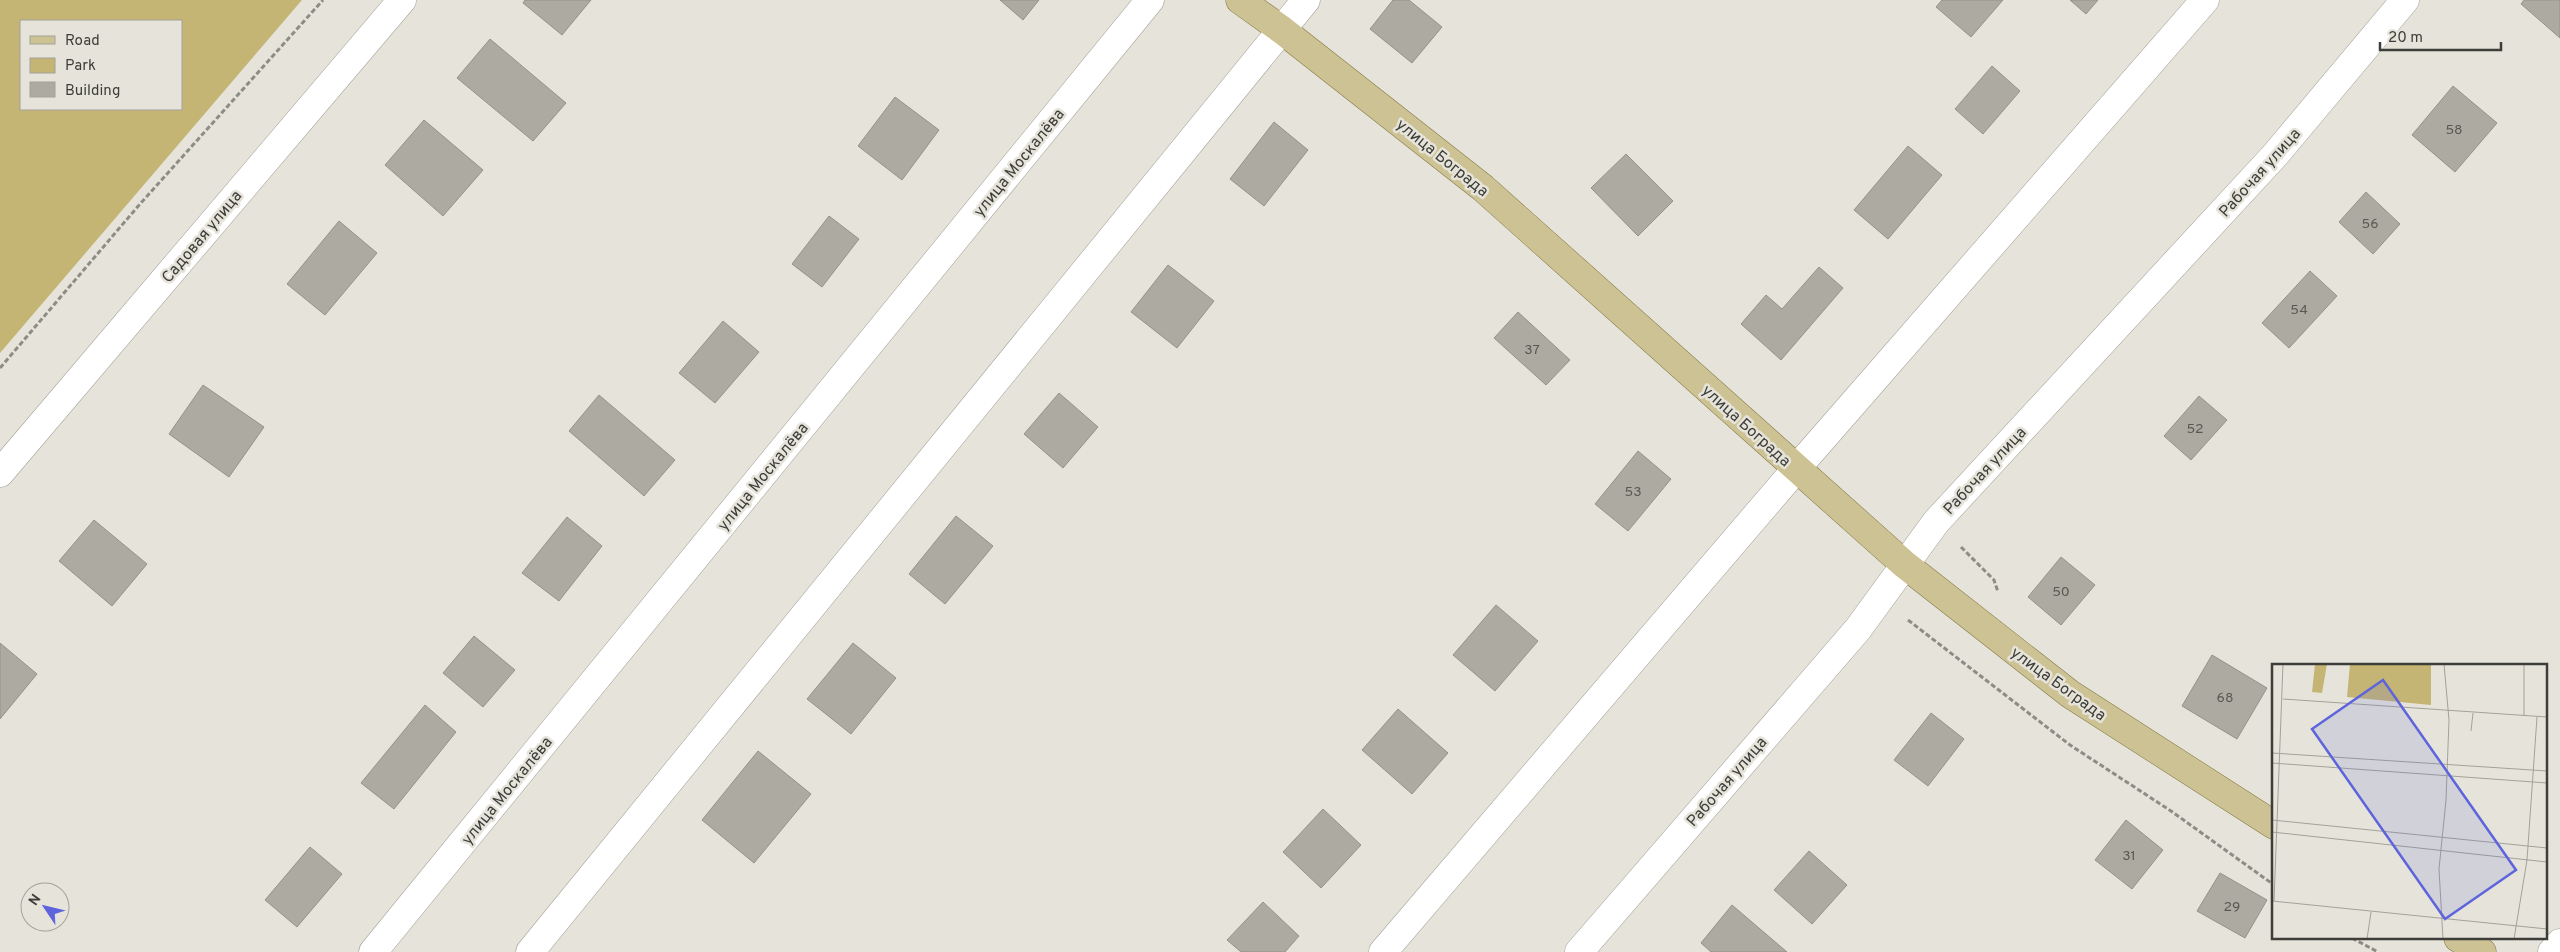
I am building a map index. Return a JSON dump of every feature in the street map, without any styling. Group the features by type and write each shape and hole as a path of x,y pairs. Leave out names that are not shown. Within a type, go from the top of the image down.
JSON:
{"main road":[{"name":"улица Бограда","path":"1240,0 1282,30 1483,188 1904,564 2070,694 2272,824"},
{"path":"2461,940 2482,952"}],"street":[{"name":"Садовая улица","path":"0,473 402,0"},
{"name":"улица Москалёва","path":"373,952 1150,0"},
{"path":"530,952 1306,0"},
{"path":"1383,952 1796,469 2204,0"},
{"name":"Рабочая улица","path":"1579,952 1851,637 1936,522 2276,154 2404,0"},
{"path":"2552,952 2560,943"}],"path":[{"path":"0,368 140,204 323,0"},
{"path":"1936,522 1994,580 2000,596"},
{"path":"1880,599 1974,669 2070,745 2171,811 2272,884"},
{"path":"2356,940 2378,952"}],"green space":[{"path":"0,0 302,0 0,353"}],"building":[{"path":"525,0 591,0 562,35 523,3"},
{"path":"1000,0 1039,0 1023,20"},
{"path":"1393,0 1409,0 1442,27 1412,63 1370,29"},
{"path":"1942,0 2003,0 1971,37 1936,7"},
{"path":"2070,0 2098,0 2086,14"},
{"path":"2524,0 2560,0 2560,38 2521,4"},
{"path":"490,39 566,103 533,141 457,78"},
{"path":"1992,66 2020,91 1983,134 1955,109"},
{"path":"2453,86 2497,123 2455,172 2412,135"},
{"path":"895,97 939,130 902,180 858,146"},
{"path":"424,120 483,170 443,216 385,165"},
{"path":"1274,122 1308,150 1264,206 1230,179"},
{"path":"1908,146 1942,175 1888,239 1854,210"},
{"path":"1626,154 1673,201 1638,236 1591,188"},
{"path":"2366,192 2400,224 2373,254 2339,222"},
{"path":"829,216 859,239 822,287 792,264"},
{"path":"339,221 377,253 325,315 287,284"},
{"path":"1168,265 1214,301 1177,348 1131,312"},
{"path":"1819,267 1843,288 1781,360 1741,324 1766,295 1782,309"},
{"path":"2310,271 2337,296 2289,348 2262,323"},
{"path":"1518,312 1570,360 1546,385 1494,338"},
{"path":"723,321 759,352 715,403 679,373"},
{"path":"203,385 264,427 229,477 169,434"},
{"path":"1059,393 1098,427 1063,468 1024,434"},
{"path":"599,395 675,460 644,496 569,431"},
{"path":"2199,396 2227,420 2191,460 2164,436"},
{"path":"1638,451 1671,479 1628,531 1595,504"},
{"path":"956,516 993,546 945,604 909,574"},
{"path":"567,517 602,546 559,601 522,573"},
{"path":"94,520 147,564 112,606 59,561"},
{"path":"2061,557 2095,585 2061,625 2028,597"},
{"path":"1496,605 1538,641 1495,691 1453,655"},
{"path":"474,636 515,670 483,707 443,673"},
{"path":"0,643 37,674 0,719"},
{"path":"853,643 896,678 851,734 807,699"},
{"path":"2212,655 2267,688 2237,739 2182,706"},
{"path":"425,705 456,732 394,809 361,783"},
{"path":"1398,709 1448,753 1412,794 1362,750"},
{"path":"1931,713 1964,739 1928,786 1894,760"},
{"path":"758,751 811,794 754,863 702,820"},
{"path":"1323,809 1361,845 1321,888 1283,852"},
{"path":"2126,820 2163,850 2132,889 2095,860"},
{"path":"310,847 342,874 297,927 265,900"},
{"path":"1809,851 1847,885 1812,924 1774,890"},
{"path":"2220,873 2267,900 2245,938 2197,911"},
{"path":"1263,902 1299,936 1285,952 1241,952 1227,940"},
{"path":"1732,905 1787,952 1711,952 1701,943"}]}
